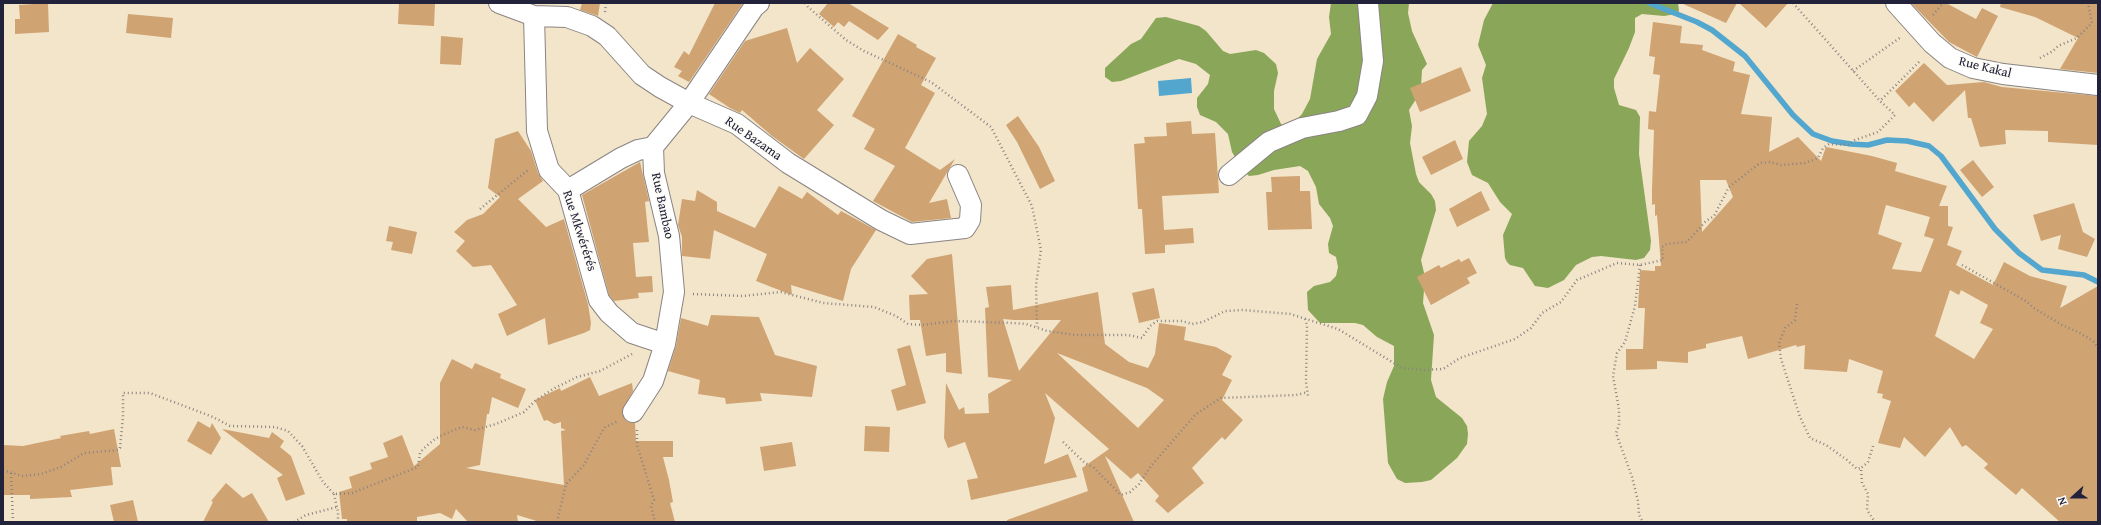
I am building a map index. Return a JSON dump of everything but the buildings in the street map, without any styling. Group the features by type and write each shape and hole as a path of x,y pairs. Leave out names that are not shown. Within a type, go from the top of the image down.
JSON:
{"street":[{"name":"Rue Bazama","path":"499,3 534,16 567,17 592,26 607,36 642,75 689,103 737,124 788,163 881,220 910,234 965,228 970,220 970,205 958,175"},
{"path":"568,190 626,155 638,150 653,147 689,103 754,7 759,3"},
{"path":"1229,175 1269,142 1302,128 1339,121 1357,115 1368,96 1373,61 1368,3"},
{"name":"Rue Kakal","path":"1896,3 1932,43 1950,58 1974,68 2003,74 2098,85"},
{"name":"Rue Mkwérérés","path":"534,16 537,131 549,170 568,190 599,300 609,313 632,333 661,343"},
{"name":"Rue Bambao","path":"633,412 653,381 674,292 669,236 654,173 653,147"}],"path":[{"path":"806,3 808,8 846,40 864,51 931,82 991,127 1032,206 1041,250 1036,285 1037,326"},
{"path":"674,292 743,296 781,292 823,303 874,307 896,316 908,324 954,321 1013,323 1037,326 1047,331 1076,335 1128,335 1142,338 1150,326 1157,321 1182,321 1192,324 1203,322 1225,311 1243,310 1290,314 1338,329 1402,368 1423,370 1444,369 1460,358 1515,339 1531,328 1542,313 1561,302 1577,280 1617,263 1640,265 1663,260 1662,247 1667,244 1687,242 1706,221 1714,216 1729,187 1760,163 1770,162 1781,165 1805,163 1818,158 1823,148 1829,144 1848,145 1855,140 1878,132 1895,115 1880,101 1793,3"},
{"path":"2039,58 2053,51 2058,46 2077,38 2092,23 2088,3"},
{"path":"1853,71 1916,26"},
{"path":"1880,101 1924,57 1932,43"},
{"path":"480,209 544,156"},
{"path":"1640,265 1639,283 1631,320 1627,330 1625,342 1618,353 1613,369 1619,425 1616,433 1632,477 1638,501 1639,515 1643,522"},
{"path":"1962,265 2026,301 2034,308 2062,325 2080,333 2093,341 2098,348"},
{"path":"1797,304 1795,320 1785,328 1780,335 1779,343 1781,359 1800,417 1810,438 1847,460 1857,469 1861,468 1868,462 1874,446"},
{"path":"1063,442 1085,463 1093,467 1121,495 1130,492 1139,484 1151,466 1196,414 1220,398 1308,394 1307,325 1305,318"},
{"path":"334,494 352,494 398,476 418,466 420,453 435,438 462,427 475,430 496,424 524,412 541,397 577,377 600,371 618,361 661,343"},
{"path":"3,470 22,476 40,474 61,467 84,453 118,450 120,448 124,417 123,393 150,393 213,417 230,426 275,427 288,431 302,446 323,482 334,494 338,522"},
{"path":"557,522 566,484 584,465 604,428 633,412 637,416 637,445 654,500 651,506 655,522"},
{"path":"1861,468 1862,483 1868,494 1867,510 1875,522"},
{"path":"12,473 13,522"},
{"path":"294,522 306,515 337,507"}],"green space":[{"path":"1331,3 1409,3 1408,13 1412,31 1427,64 1422,70 1421,87 1418,96 1409,110 1412,126 1410,143 1416,174 1419,182 1431,194 1435,201 1436,210 1421,260 1425,277 1423,303 1434,335 1431,380 1436,397 1462,418 1467,426 1468,434 1467,444 1457,458 1431,480 1422,482 1405,483 1397,479 1388,463 1383,399 1387,382 1394,366 1394,346 1377,337 1363,325 1355,323 1320,323 1308,310 1307,292 1314,286 1330,282 1336,276 1338,267 1336,257 1329,253 1328,244 1333,226 1330,218 1319,204 1316,187 1308,171 1300,166 1249,176 1243,170 1232,152 1228,134 1216,122 1200,115 1197,107 1197,98 1208,84 1210,75 1196,64 1179,59 1121,81 1112,82 1105,77 1105,68 1131,44 1141,39 1156,18 1166,17 1199,26 1206,31 1223,51 1230,54 1256,50 1264,53 1276,64 1278,73 1274,91 1274,109 1281,124 1289,127 1302,114 1310,99 1317,59 1331,34 1329,17"},
{"path":"1493,3 1678,3 1679,11 1676,14 1664,16 1642,14 1635,18 1635,32 1614,79 1614,88 1619,105 1636,110 1640,117 1639,154 1651,241 1650,250 1644,258 1636,260 1601,256 1592,257 1576,265 1564,280 1548,288 1535,286 1523,268 1510,265 1507,262 1505,258 1503,235 1512,214 1500,202 1488,183 1472,175 1467,162 1469,141 1482,126 1487,114 1482,78 1486,65 1478,45 1484,20"}],"water":[{"path":"1191,78 1192,93 1159,96 1158,81"}],"waterway":[{"path":"1649,3 1697,22 1712,30 1745,56 1793,115 1813,134 1832,141 1851,144 1868,145 1887,140 1907,141 1929,146 1941,156 1995,229 2019,253 2042,270 2084,275 2098,282"}]}
